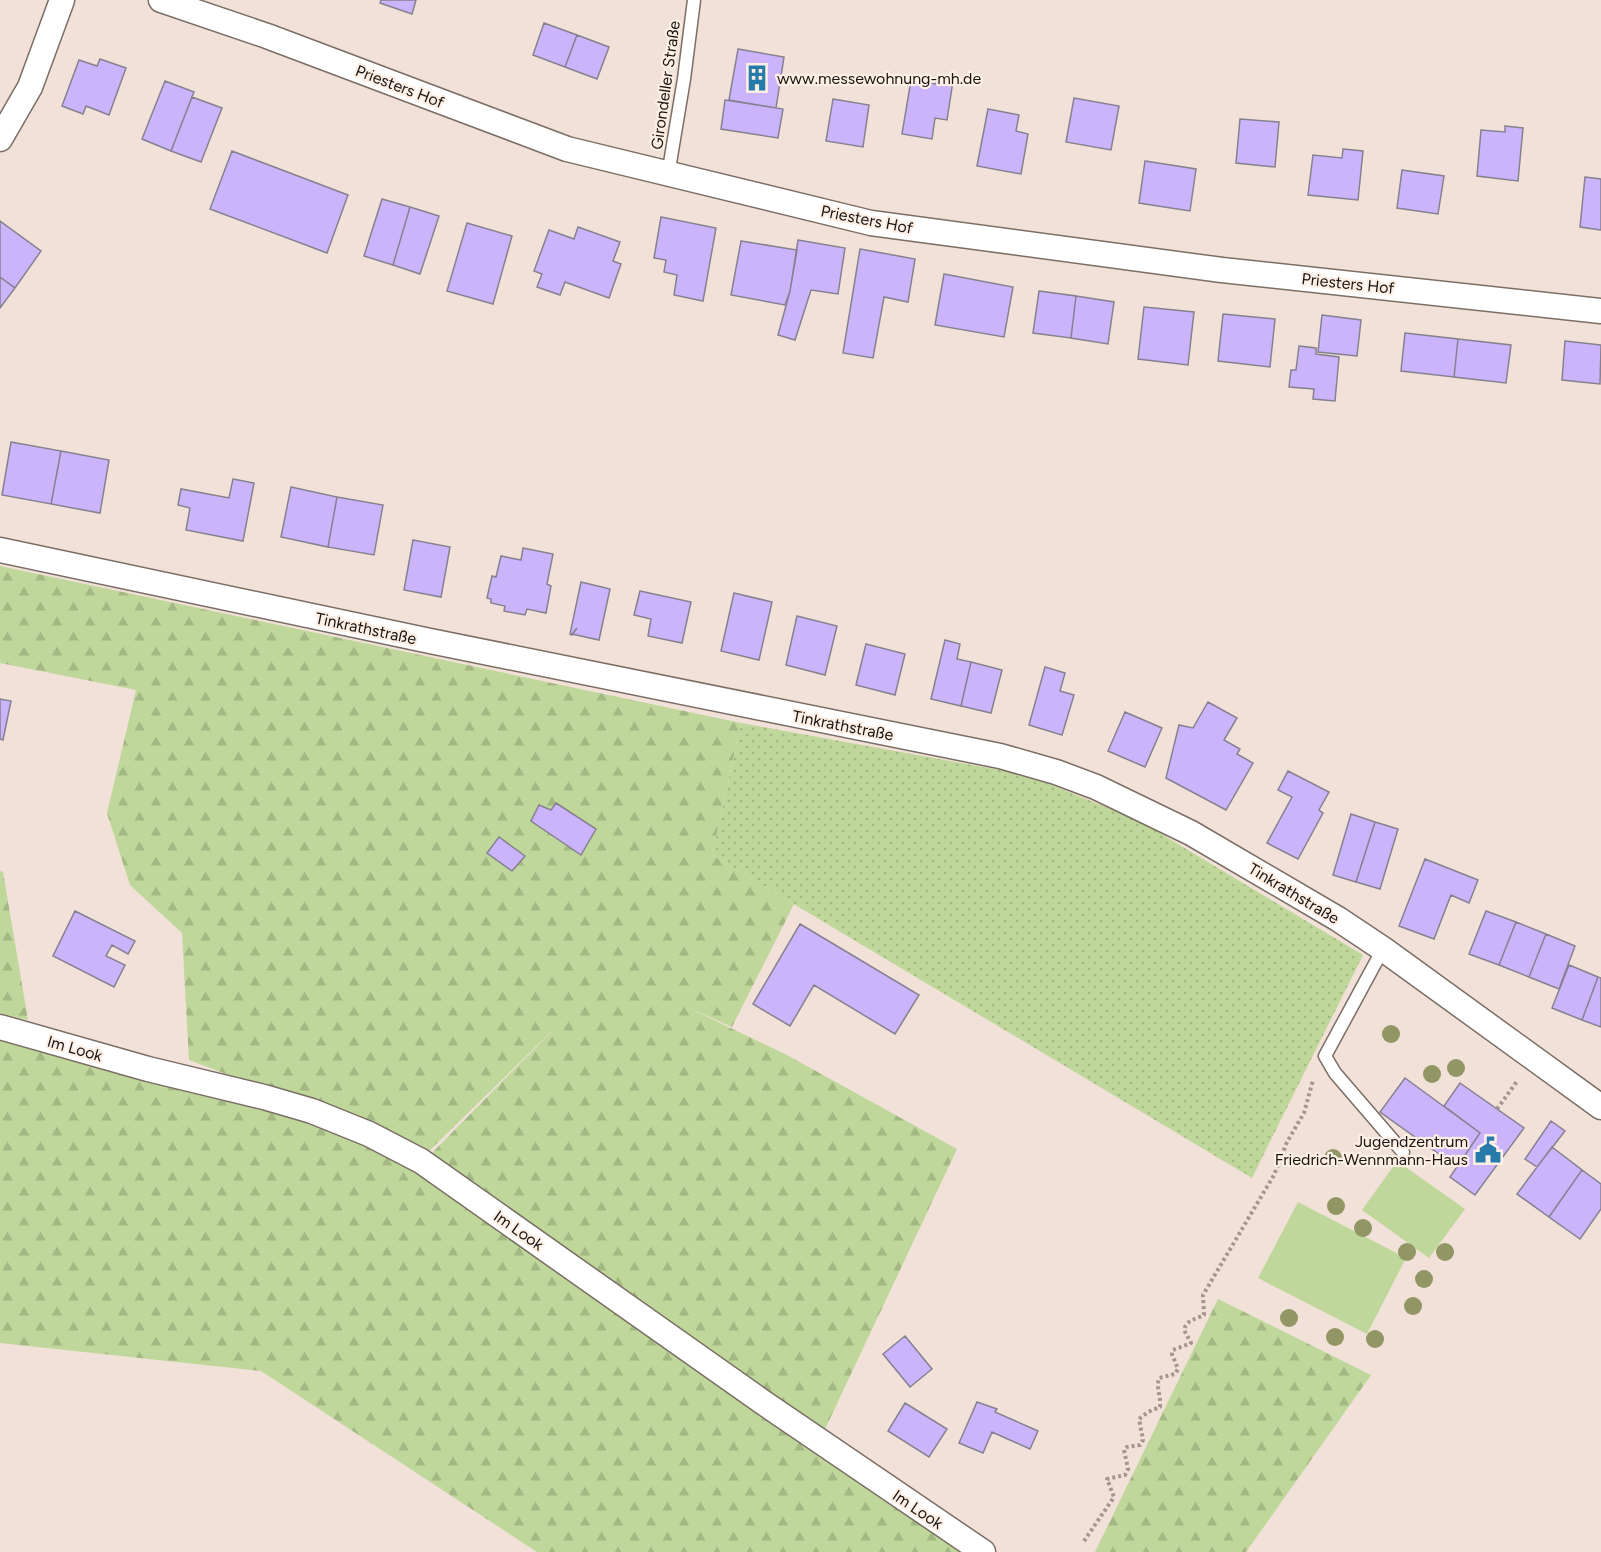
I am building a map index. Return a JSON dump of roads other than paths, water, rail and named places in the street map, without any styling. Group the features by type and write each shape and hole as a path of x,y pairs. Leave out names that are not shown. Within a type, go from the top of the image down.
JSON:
{"street":[{"path":"0,139 30,87 62,0"},
{"name":"Priesters Hof","path":"161,0 267,36 567,148 668,175 871,222 1222,270 1601,311"},
{"name":"Tinkrathstraße","path":"0,550 430,641 1000,756 1056,772 1096,787 1191,833 1338,919 1601,1107"},
{"name":"Im Look","path":"0,1027 148,1069 312,1110 369,1134 411,1156 982,1552"}],"lane":[{"name":"Girondeller Straße","path":"668,175 694,0"},
{"path":"1383,949 1325,1056 1335,1073 1403,1152"}],"place":[{"name":"www.messewohnung-mh.de","path":"757,78"},
{"name":"Jugendzentrum Friedrich-Wennmann-Haus","path":"1488,1150"}]}
